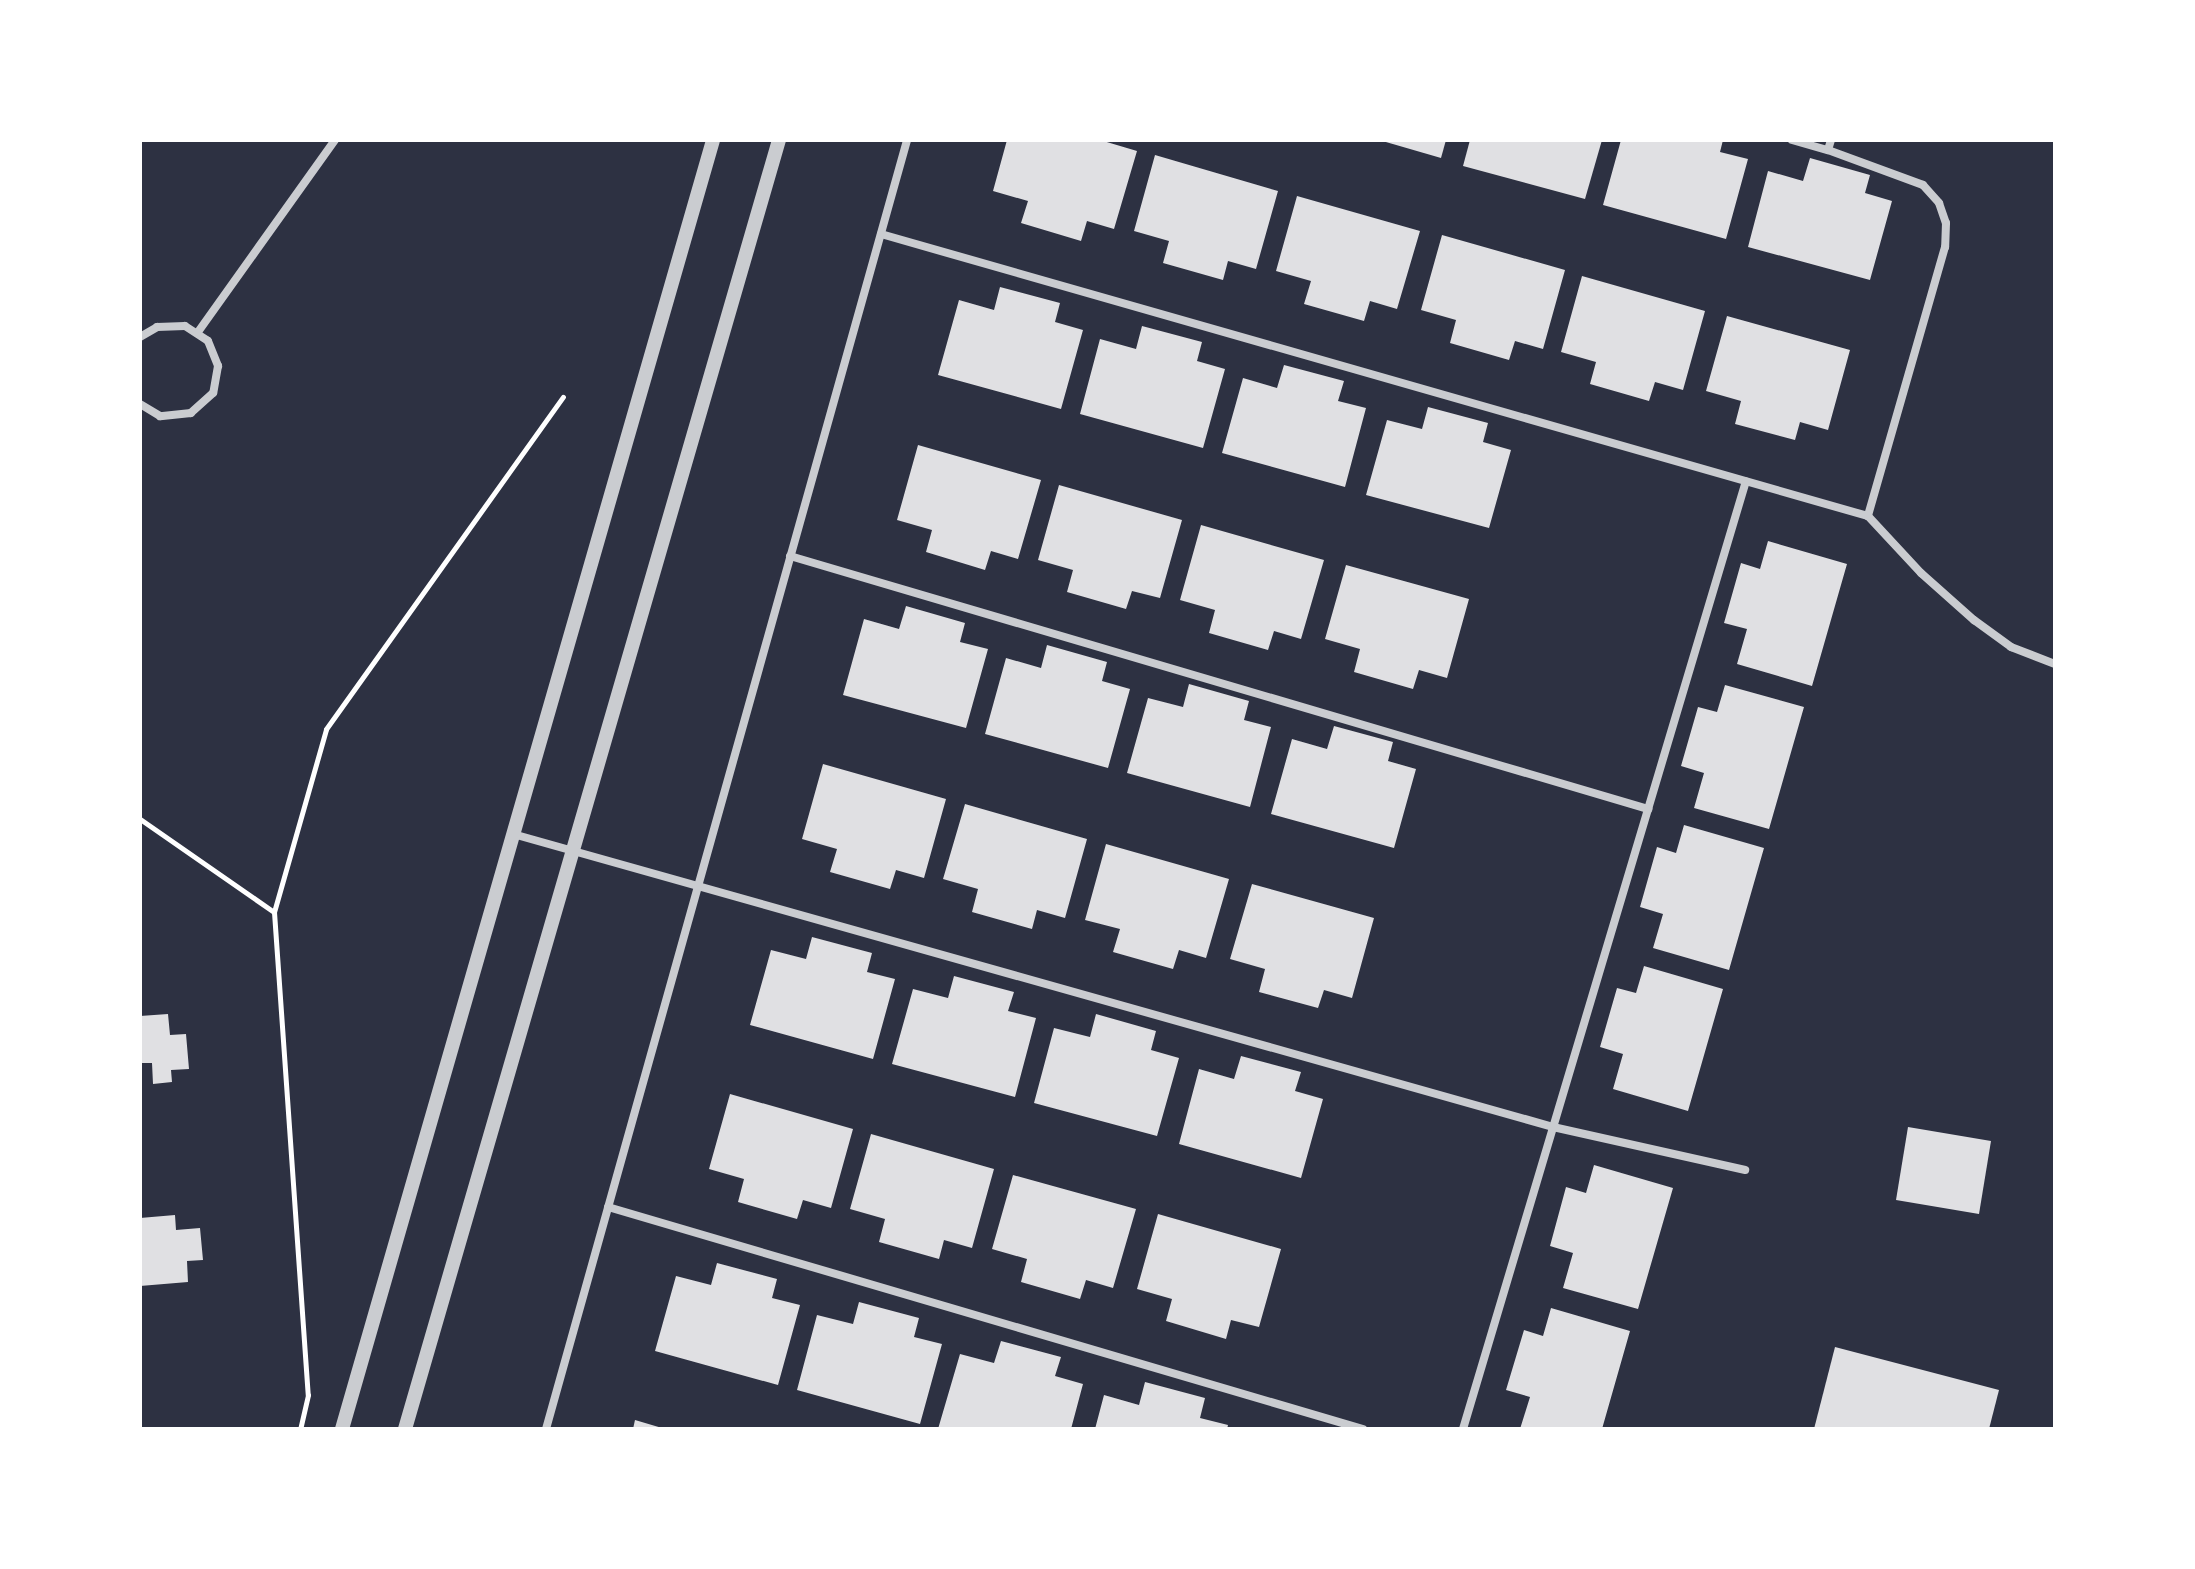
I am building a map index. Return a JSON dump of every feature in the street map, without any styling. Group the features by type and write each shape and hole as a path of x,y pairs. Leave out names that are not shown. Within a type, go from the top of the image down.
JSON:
{"street":[{"path":"198,332 335,140"},
{"path":"342,1429 713,140"},
{"path":"405,1429 779,140"},
{"path":"546,1429 907,140"},
{"path":"1792,140 1923,185 1939,203 1946,223 1945,247 1868,516"},
{"path":"1828,150 1831,140"},
{"path":"881,234 1868,516 1921,573 1974,620 2011,647 2055,664"},
{"path":"140,337 157,327 171,324 198,332 215,353 218,366 213,393 204,405 176,417 160,416 140,404"},
{"path":"1463,1429 1746,481"},
{"path":"790,556 1648,809"},
{"path":"513,834 1553,1127 1745,1170"},
{"path":"608,1207 1363,1429"}],"path":[{"path":"300,1429 308,1395 274,912 326,729 563,397"},
{"path":"140,819 274,912"}],"building":[{"path":"1007,140 1100,140 1137,151 1114,229 1087,221 1081,241 1021,223 1028,201 993,191"},
{"path":"1379,140 1446,140 1441,158"},
{"path":"1470,140 1602,140 1585,199 1463,166"},
{"path":"1621,140 1723,140 1720,152 1748,159 1726,239 1603,205"},
{"path":"1155,155 1278,191 1256,269 1228,261 1223,280 1163,263 1169,241 1134,231"},
{"path":"1810,158 1870,175 1865,193 1892,201 1870,280 1748,247 1768,171 1803,181"},
{"path":"1297,196 1420,231 1397,309 1370,301 1364,321 1304,304 1311,281 1276,271"},
{"path":"1442,235 1565,270 1543,349 1515,341 1509,360 1450,343 1456,320 1421,310"},
{"path":"1582,276 1705,311 1683,390 1655,382 1649,401 1590,384 1596,362 1561,352"},
{"path":"1000,287 1060,303 1055,322 1083,330 1061,409 938,375 959,300 994,310"},
{"path":"1727,316 1850,350 1828,430 1800,422 1795,440 1735,424 1741,401 1706,391"},
{"path":"1142,326 1202,342 1197,361 1225,369 1203,448 1080,414 1100,339 1136,349"},
{"path":"1284,365 1344,381 1338,401 1366,408 1345,487 1222,453 1243,378 1277,388"},
{"path":"1428,407 1488,423 1483,442 1511,450 1489,528 1366,495 1387,420 1422,429"},
{"path":"918,445 1041,480 1018,559 991,551 985,570 926,552 932,530 897,520"},
{"path":"1059,485 1182,520 1160,598 1132,591 1126,609 1067,592 1073,570 1038,560"},
{"path":"1201,525 1324,560 1301,639 1274,631 1268,650 1209,633 1215,610 1180,600"},
{"path":"1768,541 1847,564 1812,686 1737,664 1747,629 1724,623 1741,563 1760,569"},
{"path":"1346,565 1469,599 1447,678 1419,670 1413,689 1354,672 1360,649 1325,639"},
{"path":"906,606 965,623 960,642 988,649 966,728 843,695 864,619 899,629"},
{"path":"1047,645 1107,662 1102,681 1130,689 1108,768 985,734 1006,658 1041,668"},
{"path":"1189,684 1249,701 1244,720 1271,727 1250,807 1127,773 1148,698 1183,707"},
{"path":"1725,685 1804,707 1769,829 1694,808 1704,773 1681,766 1698,707 1717,712"},
{"path":"1334,726 1393,742 1388,761 1416,769 1394,848 1271,814 1292,739 1327,749"},
{"path":"823,764 946,799 924,878 896,870 890,889 830,872 837,849 802,839"},
{"path":"965,804 1087,839 1065,918 1037,910 1032,929 972,912 978,889 943,879"},
{"path":"1684,825 1764,848 1729,970 1653,948 1663,914 1640,907 1657,847 1676,853"},
{"path":"1106,844 1229,879 1206,958 1179,950 1173,969 1113,952 1120,929 1085,920"},
{"path":"1252,884 1374,918 1352,998 1324,990 1318,1008 1259,992 1265,969 1230,959"},
{"path":"812,937 872,953 867,972 895,979 873,1059 750,1025 771,950 806,959"},
{"path":"1644,966 1723,989 1688,1111 1613,1089 1623,1054 1600,1047 1617,988 1636,993"},
{"path":"954,976 1014,992 1008,1011 1036,1018 1015,1097 892,1064 913,989 948,998"},
{"path":"168,1014 170,1035 186,1034 189,1069 171,1070 172,1082 153,1084 152,1063 140,1063 140,1016"},
{"path":"1096,1014 1156,1031 1151,1050 1179,1058 1157,1136 1034,1103 1054,1028 1090,1037"},
{"path":"1241,1056 1301,1072 1295,1091 1323,1099 1301,1178 1179,1144 1199,1069 1234,1079"},
{"path":"730,1094 853,1129 831,1208 803,1200 797,1219 738,1202 744,1179 709,1169"},
{"path":"1908,1127 1991,1141 1979,1214 1896,1200"},
{"path":"871,1134 994,1169 972,1248 944,1240 939,1259 879,1242 885,1219 850,1209"},
{"path":"1594,1165 1673,1188 1638,1309 1563,1288 1573,1253 1550,1246 1566,1187 1586,1193"},
{"path":"1013,1175 1136,1209 1113,1288 1086,1280 1080,1299 1021,1282 1027,1259 992,1249"},
{"path":"1158,1214 1281,1249 1259,1327 1231,1320 1226,1339 1166,1321 1172,1299 1137,1289"},
{"path":"175,1215 176,1230 200,1228 203,1260 187,1261 188,1282 140,1286 140,1218"},
{"path":"717,1263 777,1279 772,1298 800,1305 778,1385 655,1351 676,1276 711,1285"},
{"path":"859,1302 919,1318 914,1337 942,1344 920,1424 797,1390 817,1315 853,1324"},
{"path":"1551,1308 1630,1331 1602,1429 1520,1429 1530,1397 1506,1390 1524,1330 1543,1336"},
{"path":"1001,1341 1061,1357 1055,1376 1083,1384 1071,1429 938,1429 960,1354 994,1363"},
{"path":"1835,1347 1999,1390 1989,1429 1814,1429"},
{"path":"1145,1382 1205,1398 1200,1418 1228,1425 1227,1429 1095,1429 1104,1395 1139,1405"},
{"path":"635,1420 662,1428 662,1429 633,1429"}]}
